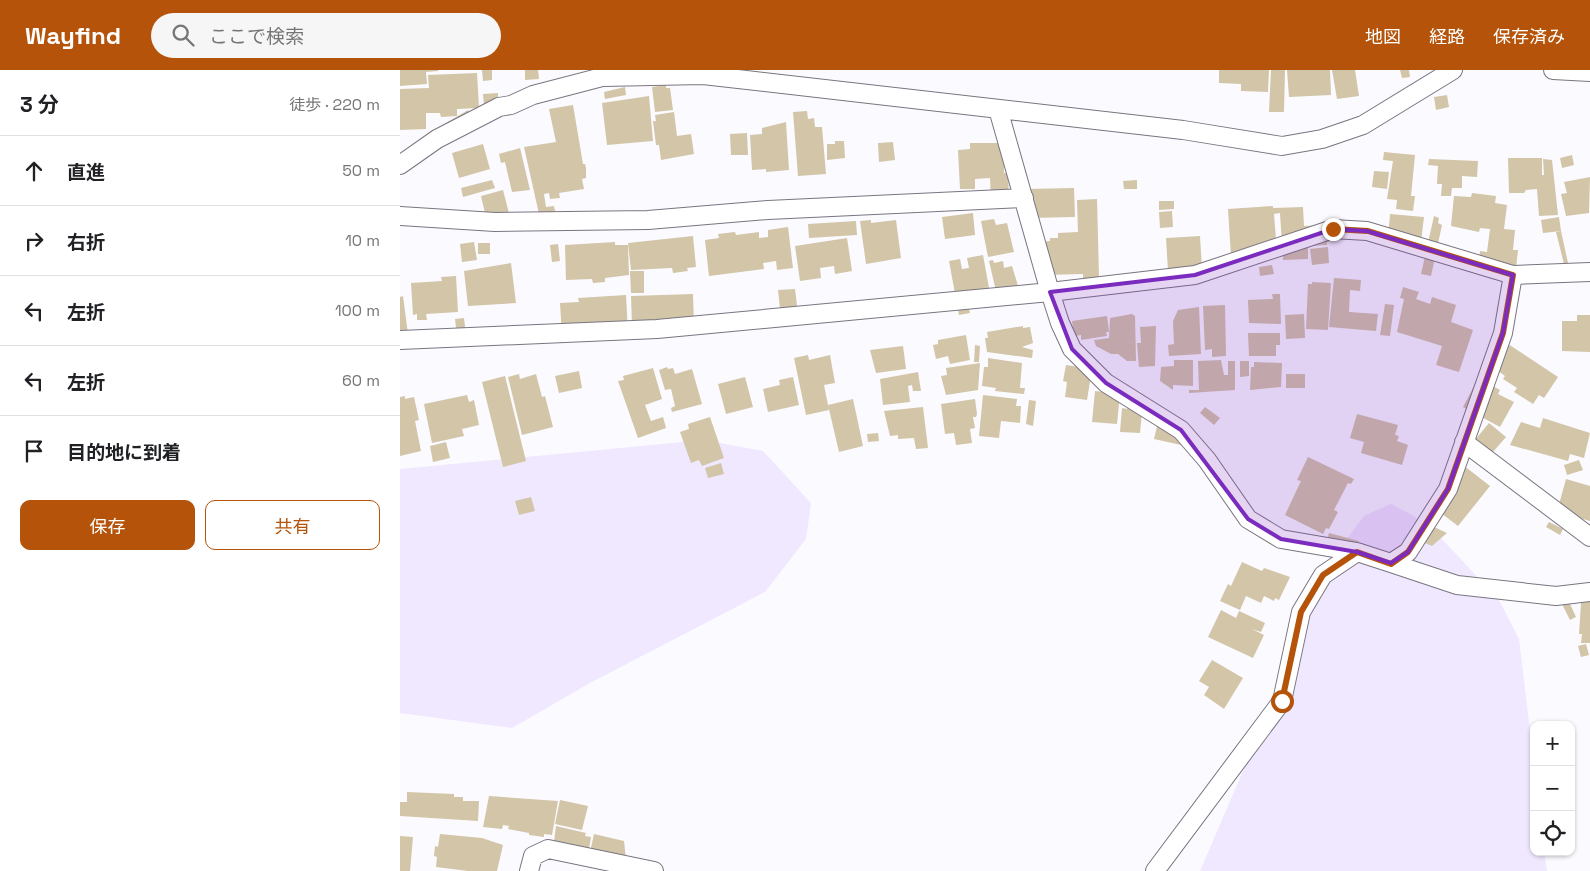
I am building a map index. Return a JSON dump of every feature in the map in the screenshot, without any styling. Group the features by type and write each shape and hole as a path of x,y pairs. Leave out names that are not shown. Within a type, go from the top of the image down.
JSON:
{"street":[{"path":"400,165 437,139 499,107 511,105 534,95 602,76 703,75 1183,130 1282,146 1322,139 1363,125 1453,70"},
{"path":"1553,70 1590,72"},
{"path":"998,109 1050,292 1060,323 1072,349 1106,383 1181,430 1207,460 1248,519 1281,539 1357,552 1457,585 1556,596 1590,592"},
{"path":"400,216 495,222 648,220 768,210 1024,198"},
{"path":"400,340 657,329 1050,292 1195,275 1333,229 1368,231 1513,275 1590,272"},
{"path":"1391,564 1408,552 1448,489 1503,333 1513,275"},
{"path":"1464,442 1590,537"},
{"path":"1155,871 1282,701 1301,612 1323,575 1357,552"},
{"path":"529,871 534,856 548,849 654,871"}],"highlighted area":[{"path":"1333,229 1367,231 1513,275 1503,333 1448,489 1408,552 1391,563 1357,552 1281,539 1248,519 1181,430 1106,383 1072,349 1050,292 1195,275"}],"shaded area":[{"path":"704,440 763,451 811,503 806,539 765,592 590,683 512,728 400,713 400,469"},
{"path":"1391,504 1427,523 1499,600 1519,639 1530,730 1530,856 1545,856 1547,871 1200,871 1337,552 1364,516"}],"building":[{"path":"400,70 438,71 426,72 427,84 400,86"},
{"path":"482,70 492,70 492,80 483,81"},
{"path":"525,70 538,70 539,79 525,80"},
{"path":"1219,70 1269,70 1268,92 1241,91 1241,84 1219,83"},
{"path":"1271,70 1285,70 1284,112 1269,112"},
{"path":"1287,70 1330,70 1331,95 1289,97"},
{"path":"1332,70 1355,70 1359,96 1337,99"},
{"path":"1400,70 1409,70 1410,77 1402,78"},
{"path":"477,73 479,108 457,109 457,116 441,117 440,113 426,113 426,129 400,130 400,89 429,88 428,75"},
{"path":"666,85 666,88 670,88 673,110 655,112 652,87"},
{"path":"625,87 626,95 605,99 604,92"},
{"path":"498,93 498,105 484,106 483,94"},
{"path":"1447,95 1449,107 1436,110 1434,97"},
{"path":"649,96 653,141 607,145 602,103"},
{"path":"573,105 583,164 585,164 586,168 586,178 582,179 584,189 559,193 560,198 550,199 549,193 544,194 546,207 554,206 557,220 541,223 524,147 556,142 549,109"},
{"path":"468,110 471,115 442,132 439,127"},
{"path":"807,111 808,119 814,118 815,127 822,127 826,174 798,176 793,112"},
{"path":"674,112 677,136 691,134 694,154 661,160 659,145 656,145 653,121 656,121 655,115"},
{"path":"786,122 789,170 766,172 766,169 752,170 750,135 762,134 762,128"},
{"path":"747,133 748,155 731,155 730,134"},
{"path":"835,141 844,141 845,158 827,160 827,144 835,144"},
{"path":"893,142 895,160 879,162 878,143"},
{"path":"970,143 1004,143 1004,173 1008,173 1009,198 991,198 990,178 975,179 975,189 960,189 958,150 970,149"},
{"path":"483,144 490,169 459,178 452,153"},
{"path":"520,148 530,190 512,192 505,162 501,163 499,154"},
{"path":"1384,152 1415,155 1411,196 1415,196 1413,211 1396,209 1397,200 1387,199 1393,161 1383,160"},
{"path":"1572,155 1574,165 1562,168 1560,158"},
{"path":"1508,158 1542,158 1542,175 1544,175 1543,159 1552,160 1558,215 1539,216 1537,189 1526,190 1524,193 1509,193"},
{"path":"1429,159 1478,161 1477,177 1462,176 1462,188 1452,188 1451,196 1441,196 1442,184 1437,184 1438,166 1428,165"},
{"path":"1374,171 1389,172 1387,189 1372,187"},
{"path":"1590,177 1589,213 1566,216 1561,194 1567,193 1564,182"},
{"path":"492,180 495,188 463,197 461,188"},
{"path":"1137,180 1137,189 1124,189 1123,181"},
{"path":"1074,188 1075,217 1028,218 1027,189"},
{"path":"503,190 511,221 488,226 481,196"},
{"path":"1472,193 1496,196 1495,203 1507,205 1504,229 1515,230 1513,250 1518,250 1515,277 1478,270 1480,251 1487,252 1490,229 1480,228 1479,232 1451,226 1454,196 1471,197"},
{"path":"1097,199 1099,278 1083,278 1083,274 1045,275 1032,243 1050,241 1050,238 1058,238 1058,233 1078,232 1077,200"},
{"path":"1159,201 1174,201 1174,209 1159,210"},
{"path":"1273,206 1273,208 1303,207 1304,226 1326,225 1327,245 1308,246 1308,259 1283,260 1280,213 1274,214 1277,253 1231,256 1228,209"},
{"path":"1172,211 1173,227 1160,228 1159,212"},
{"path":"973,213 975,235 945,239 942,217"},
{"path":"1390,214 1424,217 1421,242 1388,238"},
{"path":"1434,216 1439,218 1438,223 1442,225 1431,276 1421,274"},
{"path":"1559,217 1561,231 1543,233 1541,220"},
{"path":"994,219 996,225 1007,223 1014,252 988,257 981,221"},
{"path":"871,220 871,223 896,220 901,258 866,264 860,221"},
{"path":"856,221 857,235 809,238 808,224"},
{"path":"788,227 793,268 777,270 776,261 763,263 764,269 709,276 705,240 719,238 718,234 735,232 736,235 759,232 759,238 768,237 768,230"},
{"path":"1561,231 1568,263 1564,264 1556,232"},
{"path":"693,236 696,267 687,268 688,271 673,273 672,268 631,270 628,243"},
{"path":"1200,236 1202,269 1168,271 1166,238"},
{"path":"847,238 852,271 835,274 834,266 820,268 821,278 800,281 795,246"},
{"path":"474,242 477,260 462,262 460,244"},
{"path":"615,242 615,245 628,245 629,275 605,278 605,282 593,283 592,279 566,280 565,245"},
{"path":"478,243 490,243 490,254 478,254"},
{"path":"558,244 560,261 552,262 550,245"},
{"path":"1328,247 1329,263 1312,265 1310,249"},
{"path":"983,255 991,299 968,303 970,313 959,315 949,261 960,259 962,269 969,268 967,258"},
{"path":"993,260 994,263 1003,261 1004,268 1012,266 1022,299 999,304 989,261"},
{"path":"511,263 516,303 468,306 464,271"},
{"path":"1272,265 1274,274 1260,276 1259,267"},
{"path":"630,271 644,271 644,293 631,293"},
{"path":"456,276 458,312 426,314 427,320 417,320 417,314 413,315 411,283 442,281 441,277"},
{"path":"1334,278 1361,280 1360,291 1350,290 1349,312 1378,314 1376,331 1329,327"},
{"path":"1312,282 1331,283 1328,330 1306,329 1308,284 1312,284"},
{"path":"1403,287 1419,292 1416,299 1430,304 1432,297 1456,305 1451,322 1473,330 1459,372 1436,365 1442,346 1397,332 1404,299 1400,298"},
{"path":"795,289 798,314 781,317 778,290"},
{"path":"693,294 694,324 632,326 631,296"},
{"path":"1272,294 1280,294 1281,324 1249,323 1248,300 1273,299"},
{"path":"626,295 628,332 562,336 560,303 579,302 578,298"},
{"path":"403,296 408,334 400,343 400,297"},
{"path":"1385,304 1394,305 1390,336 1380,335"},
{"path":"1225,305 1226,356 1212,357 1212,349 1205,350 1203,306"},
{"path":"1199,307 1201,354 1169,356 1168,345 1174,344 1173,321 1178,310"},
{"path":"1132,314 1135,316 1136,361 1127,361 1118,354 1111,354 1096,346 1094,340 1109,338 1110,318"},
{"path":"1304,314 1305,338 1286,339 1285,315"},
{"path":"1577,315 1590,315 1590,352 1562,351 1562,321 1577,321"},
{"path":"1107,316 1109,332 1106,332 1107,336 1081,340 1081,335 1074,336 1072,321"},
{"path":"464,318 466,335 457,336 455,319"},
{"path":"1023,326 1023,328 1030,327 1033,343 1022,347 1033,350 1032,358 987,352 985,338 988,338 987,332"},
{"path":"1156,326 1155,366 1139,367 1137,343 1141,343 1140,327"},
{"path":"1248,333 1280,333 1280,345 1276,345 1276,356 1249,356"},
{"path":"966,335 970,360 950,364 948,356 936,359 933,345 938,344 938,340"},
{"path":"1505,342 1558,377 1544,398 1539,395 1533,404 1514,392 1517,388 1503,379 1505,376 1490,365"},
{"path":"975,345 980,346 979,362 974,362"},
{"path":"903,346 906,369 876,373 870,350"},
{"path":"808,355 809,360 830,355 835,383 824,385 829,410 806,415 794,358"},
{"path":"988,358 1022,363 1020,388 1025,388 1024,394 995,391 996,388 982,386 984,367 988,367"},
{"path":"1174,360 1193,360 1193,386 1173,385 1173,390 1160,381 1161,367 1174,366"},
{"path":"1221,360 1224,375 1228,375 1228,361 1235,361 1235,390 1189,393 1189,390 1199,390 1198,361"},
{"path":"1240,361 1249,361 1249,376 1240,377"},
{"path":"1254,362 1282,363 1281,387 1250,390 1251,367 1254,367"},
{"path":"980,363 978,390 946,395 941,376 947,375 946,368"},
{"path":"1066,365 1092,369 1087,400 1065,397 1067,382 1063,381"},
{"path":"667,367 668,369 673,368 675,374 692,369 702,404 672,412 671,408 675,406 671,389 665,390 659,370"},
{"path":"653,368 662,399 645,405 651,421 663,417 666,428 638,438 618,381 624,380 623,376"},
{"path":"579,371 582,388 559,393 555,376"},
{"path":"918,372 921,391 913,391 912,385 908,386 910,402 883,405 880,379"},
{"path":"519,374 520,379 536,374 542,397 545,396 553,427 522,435 508,377"},
{"path":"1286,374 1305,374 1305,388 1286,388"},
{"path":"505,376 526,461 503,467 482,382"},
{"path":"745,377 753,407 726,414 718,384"},
{"path":"793,377 799,405 768,412 763,389 780,385 779,380"},
{"path":"1484,381 1500,390 1498,394 1514,402 1500,427 1463,407 1474,386 1480,389"},
{"path":"1095,391 1120,394 1117,424 1092,422"},
{"path":"467,395 469,402 474,400 479,425 462,429 464,436 432,443 424,404"},
{"path":"983,395 1017,399 1016,406 1021,406 1020,423 1001,421 999,438 979,436"},
{"path":"405,396 405,399 414,397 419,420 415,421 421,451 400,456 400,397"},
{"path":"853,399 863,446 839,452 828,405"},
{"path":"975,399 977,414 976,417 973,417 975,428 970,429 972,443 956,445 954,433 945,434 941,404"},
{"path":"1029,400 1036,401 1033,426 1026,424"},
{"path":"1128,400 1143,401 1140,433 1120,432 1122,408 1127,409"},
{"path":"923,407 928,448 916,449 914,438 898,439 898,435 890,436 884,411"},
{"path":"1205,407 1220,418 1214,425 1200,413"},
{"path":"1357,414 1398,425 1395,435 1399,436 1397,441 1408,445 1402,465 1361,453 1364,442 1350,438"},
{"path":"710,417 724,458 702,466 699,460 691,463 680,432 689,429 688,424"},
{"path":"1159,418 1184,428 1181,445 1154,439"},
{"path":"1543,418 1590,433 1584,458 1570,454 1568,461 1510,445 1521,422 1540,428"},
{"path":"1489,423 1506,437 1486,460 1470,446"},
{"path":"878,433 879,441 868,442 867,434"},
{"path":"446,442 450,458 433,462 430,446"},
{"path":"1308,457 1354,479 1351,484 1348,483 1334,510 1338,512 1329,529 1326,528 1323,534 1285,515 1301,481 1297,480"},
{"path":"1454,458 1490,486 1458,526 1437,510"},
{"path":"1579,460 1583,470 1567,475 1564,465"},
{"path":"721,463 724,474 708,478 705,468"},
{"path":"1566,479 1590,486 1590,521 1566,514 1558,508"},
{"path":"531,497 535,511 519,515 515,501"},
{"path":"1549,522 1563,529 1560,535 1546,527"},
{"path":"1434,527 1447,533 1432,546 1425,543"},
{"path":"1329,533 1359,541 1357,549 1327,541"},
{"path":"1242,562 1262,571 1264,568 1290,577 1279,600 1275,598 1274,601 1264,596 1261,603 1246,596 1240,610 1220,601 1228,584 1231,586"},
{"path":"1582,588 1590,591 1590,643 1581,643 1582,634 1579,634"},
{"path":"1565,593 1576,617 1570,620 1560,600"},
{"path":"1221,610 1236,618 1239,611 1265,623 1261,632 1252,629 1264,635 1253,658 1208,637"},
{"path":"1586,644 1589,655 1581,657 1578,646"},
{"path":"1212,660 1243,678 1224,709 1204,695 1209,687 1199,681"},
{"path":"407,792 454,794 454,797 463,797 463,801 479,801 478,821 400,816 400,802 407,802"},
{"path":"489,796 558,801 552,835 544,834 544,837 529,835 529,833 508,829 509,826 503,825 502,829 483,827"},
{"path":"560,800 588,806 582,830 555,824"},
{"path":"556,826 586,833 585,836 591,837 588,855 554,842"},
{"path":"440,834 482,838 503,845 497,871 468,871 436,867 435,846 438,847"},
{"path":"594,834 624,841 626,859 590,852"},
{"path":"400,836 413,837 410,871 400,871"}],"route":[{"path":"1282,701 1301,612 1323,575 1357,552 1391,564 1408,552 1448,489 1503,333 1513,275 1368,231 1333,229"}]}
